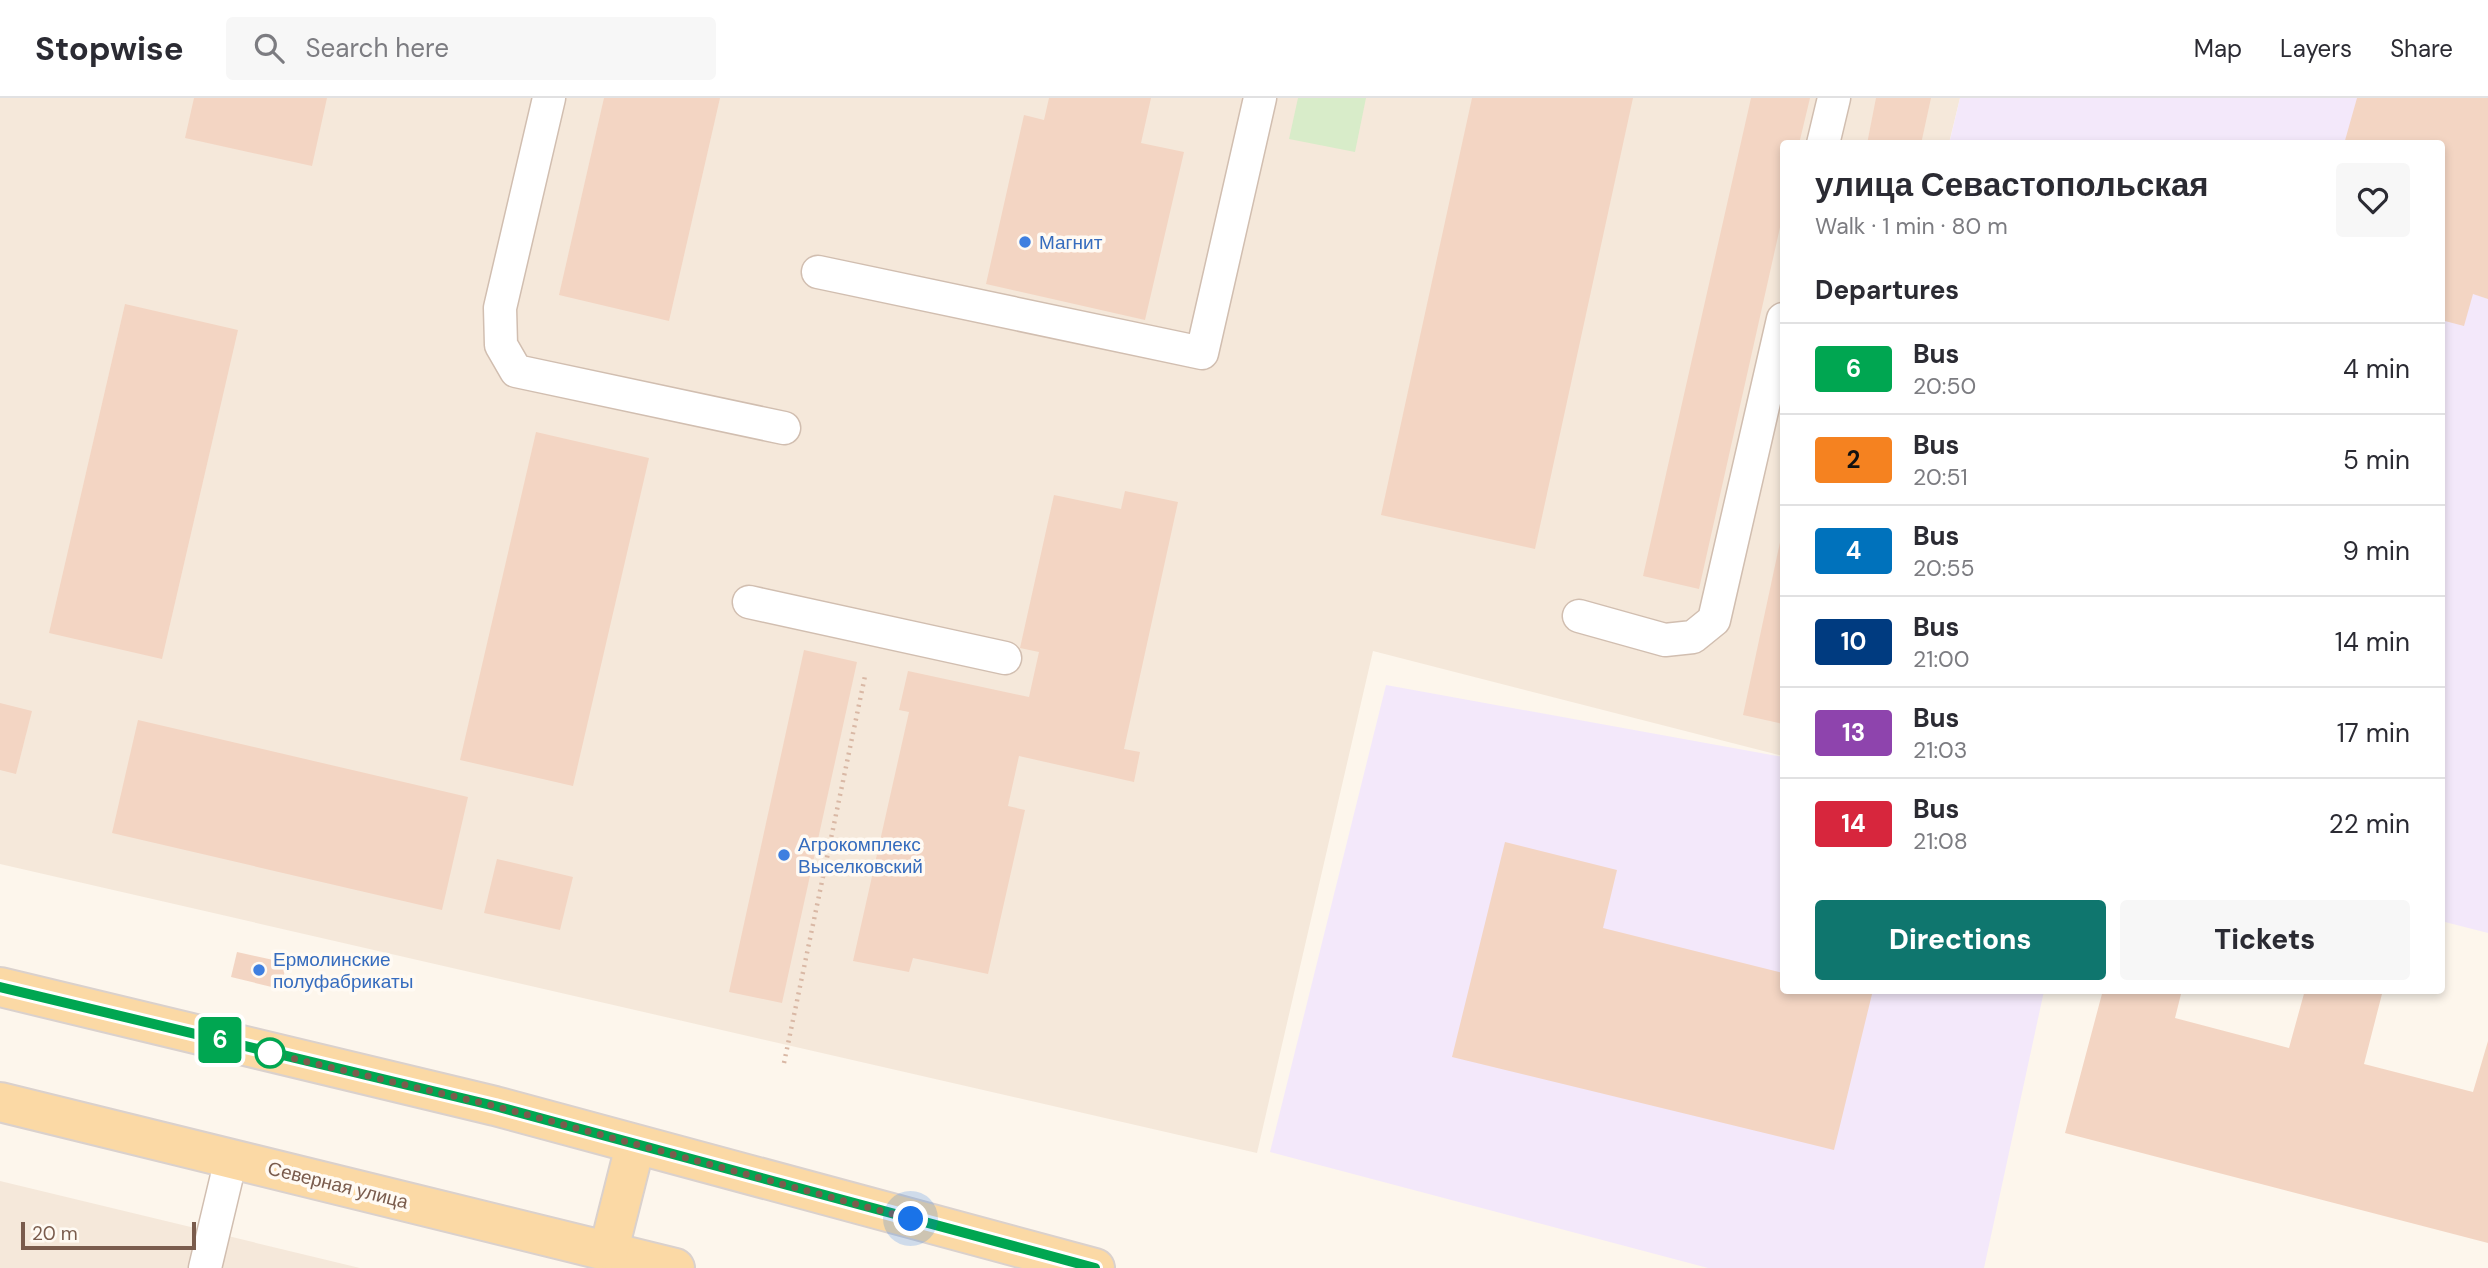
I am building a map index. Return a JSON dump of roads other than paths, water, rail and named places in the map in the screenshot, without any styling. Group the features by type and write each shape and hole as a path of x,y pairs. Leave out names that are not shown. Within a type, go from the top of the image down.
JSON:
{"main road":[{"path":"0,987 495,1106 635,1146 1095,1268"},
{"name":"Северная улица","path":"0,1101 609,1249 675,1268"},
{"path":"609,1249 635,1146"}],"lane":[{"path":"549,98 500,308 501,345 516,371 784,428"},
{"path":"818,272 1202,353 1260,98"},
{"path":"1825,140 1834,98"},
{"path":"1579,616 1665,640 1693,637 1714,620 1780,332"},
{"path":"749,602 1005,658"},
{"path":"205,1268 231,1159"}],"place":[{"name":"Магнит","path":"1025,242"},
{"name":"Агрокомплекс Выселковский","path":"784,855"},
{"name":"Ермолинские полуфабрикаты","path":"259,970"}]}
